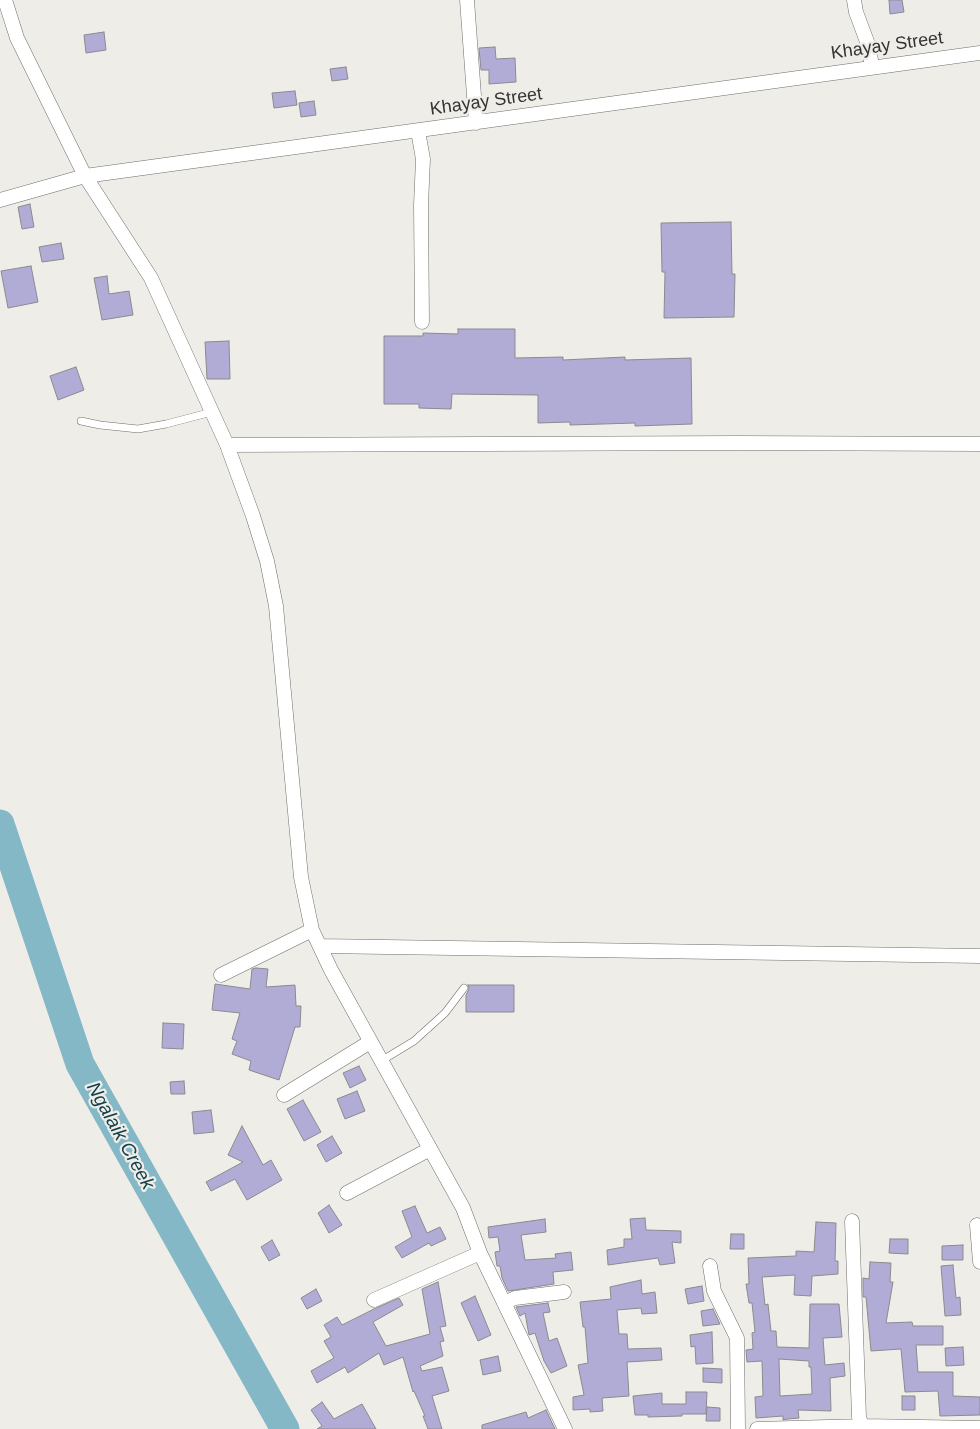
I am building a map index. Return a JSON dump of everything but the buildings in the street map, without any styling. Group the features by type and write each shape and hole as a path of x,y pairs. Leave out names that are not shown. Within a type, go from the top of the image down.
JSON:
{"street":[{"path":"5,0 16,38 85,176 151,278 227,445 253,516 267,561 276,606 301,877 312,930 331,970 370,1042 464,1208 480,1253 565,1429"},
{"path":"468,0 476,123"},
{"path":"854,0 856,12 869,47 872,67"},
{"name":"Khayay Street","path":"0,200 85,176 980,53"},
{"path":"418,131 423,159 421,205 422,322"},
{"path":"227,445 980,444"},
{"path":"221,975 312,930"},
{"path":"320,946 980,956"},
{"path":"284,1095 370,1042"},
{"path":"347,1193 430,1149"},
{"path":"852,1221 859,1417 863,1428"},
{"path":"977,1225 980,1262"},
{"path":"374,1300 480,1253"},
{"path":"710,1266 714,1291 737,1338 738,1429"},
{"path":"504,1302 515,1298 564,1292"},
{"path":"757,1429 980,1428"}],"lane":[{"path":"81,421 138,429 212,412"},
{"path":"381,1061 414,1041 445,1013 464,988"}],"waterway":[{"name":"Ngalaik Creek","path":"0,824 80,1064 285,1429"}]}
